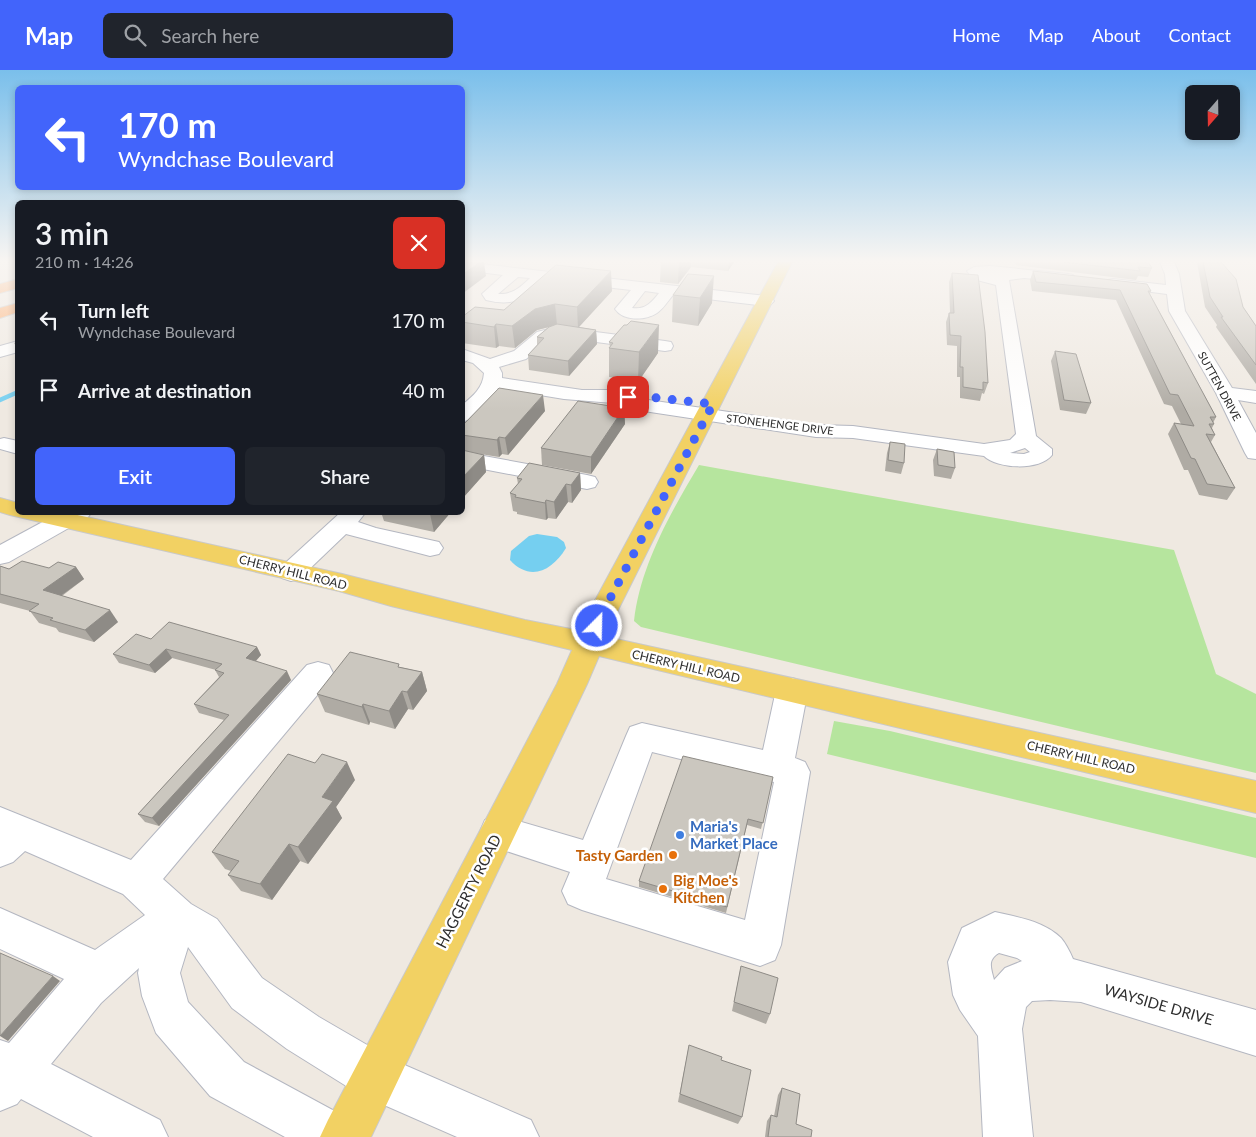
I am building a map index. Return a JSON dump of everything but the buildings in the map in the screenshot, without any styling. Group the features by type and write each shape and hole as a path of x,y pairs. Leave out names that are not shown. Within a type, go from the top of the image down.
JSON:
{"main road":[{"name":"HAGGERTY ROAD","path":"345,1137 572,684 605,608 760,312"},
{"path":"0,505 15,509"},
{"name":"CHERRY HILL ROAD","path":"74,516 291,572 590,645 635,653 1256,797"}],"street":[{"path":"626,312 644,314 651,312"},
{"name":"STONEHENGE DRIVE","path":"465,355 478,358 491,374 577,395 617,398 637,404 710,410 816,431 853,432 984,450 1012,460 1033,460 1041,455 1041,449 1025,438 1013,312"},
{"name":"SUTTEN DRIVE","path":"1177,312 1225,393 1256,453"},
{"path":"465,413 489,391 491,374 520,356 542,336 557,332 665,346"},
{"path":"0,352 15,347"},
{"path":"0,362 15,365"},
{"path":"1225,393 1256,397"},
{"path":"465,459 587,482"},
{"path":"0,556 39,533 74,516"},
{"path":"291,572 347,518 369,534 430,548"},
{"path":"138,881 318,673"},
{"path":"776,768 792,690"},
{"path":"642,736 776,768 793,772 760,945 582,891 642,736"},
{"path":"498,832 593,861"},
{"path":"7,835 138,881 177,918 202,933 247,994 303,1033 376,1077 514,1137"},
{"path":"142,1136 5,1074 100,974 138,944 177,918"},
{"path":"177,918 159,973 164,996 172,1017 227,1079 334,1137"},
{"path":"0,928 100,974"},
{"path":"1000,1029 975,995 969,962 978,943 995,932 1026,939 1046,953 1061,978"},
{"name":"WAYSIDE DRIVE","path":"1008,1137 1000,1029 1002,1012 1007,998 1020,983 1061,978 1081,982 1256,1033"}],"green space":[{"path":"699,465 1174,550 1216,674 1256,694 1256,773 641,627 634,621 637,600 650,560 678,501"},
{"path":"834,721 890,731 1256,818 1256,858 827,754"}],"water":[{"path":"537,534 557,537 564,542 566,548 554,563 547,568 533,572 525,571 510,560 511,551 529,536"}],"waterway":[{"path":"0,400 15,393"}],"place":[{"name":"Maria's Market Place","path":"680,835"},
{"name":"Tasty Garden","path":"673,855"},
{"name":"Big Moe's Kitchen","path":"663,889"}],"route":[{"path":"597,626 689,446 713,404 639,396 628,397"}]}
